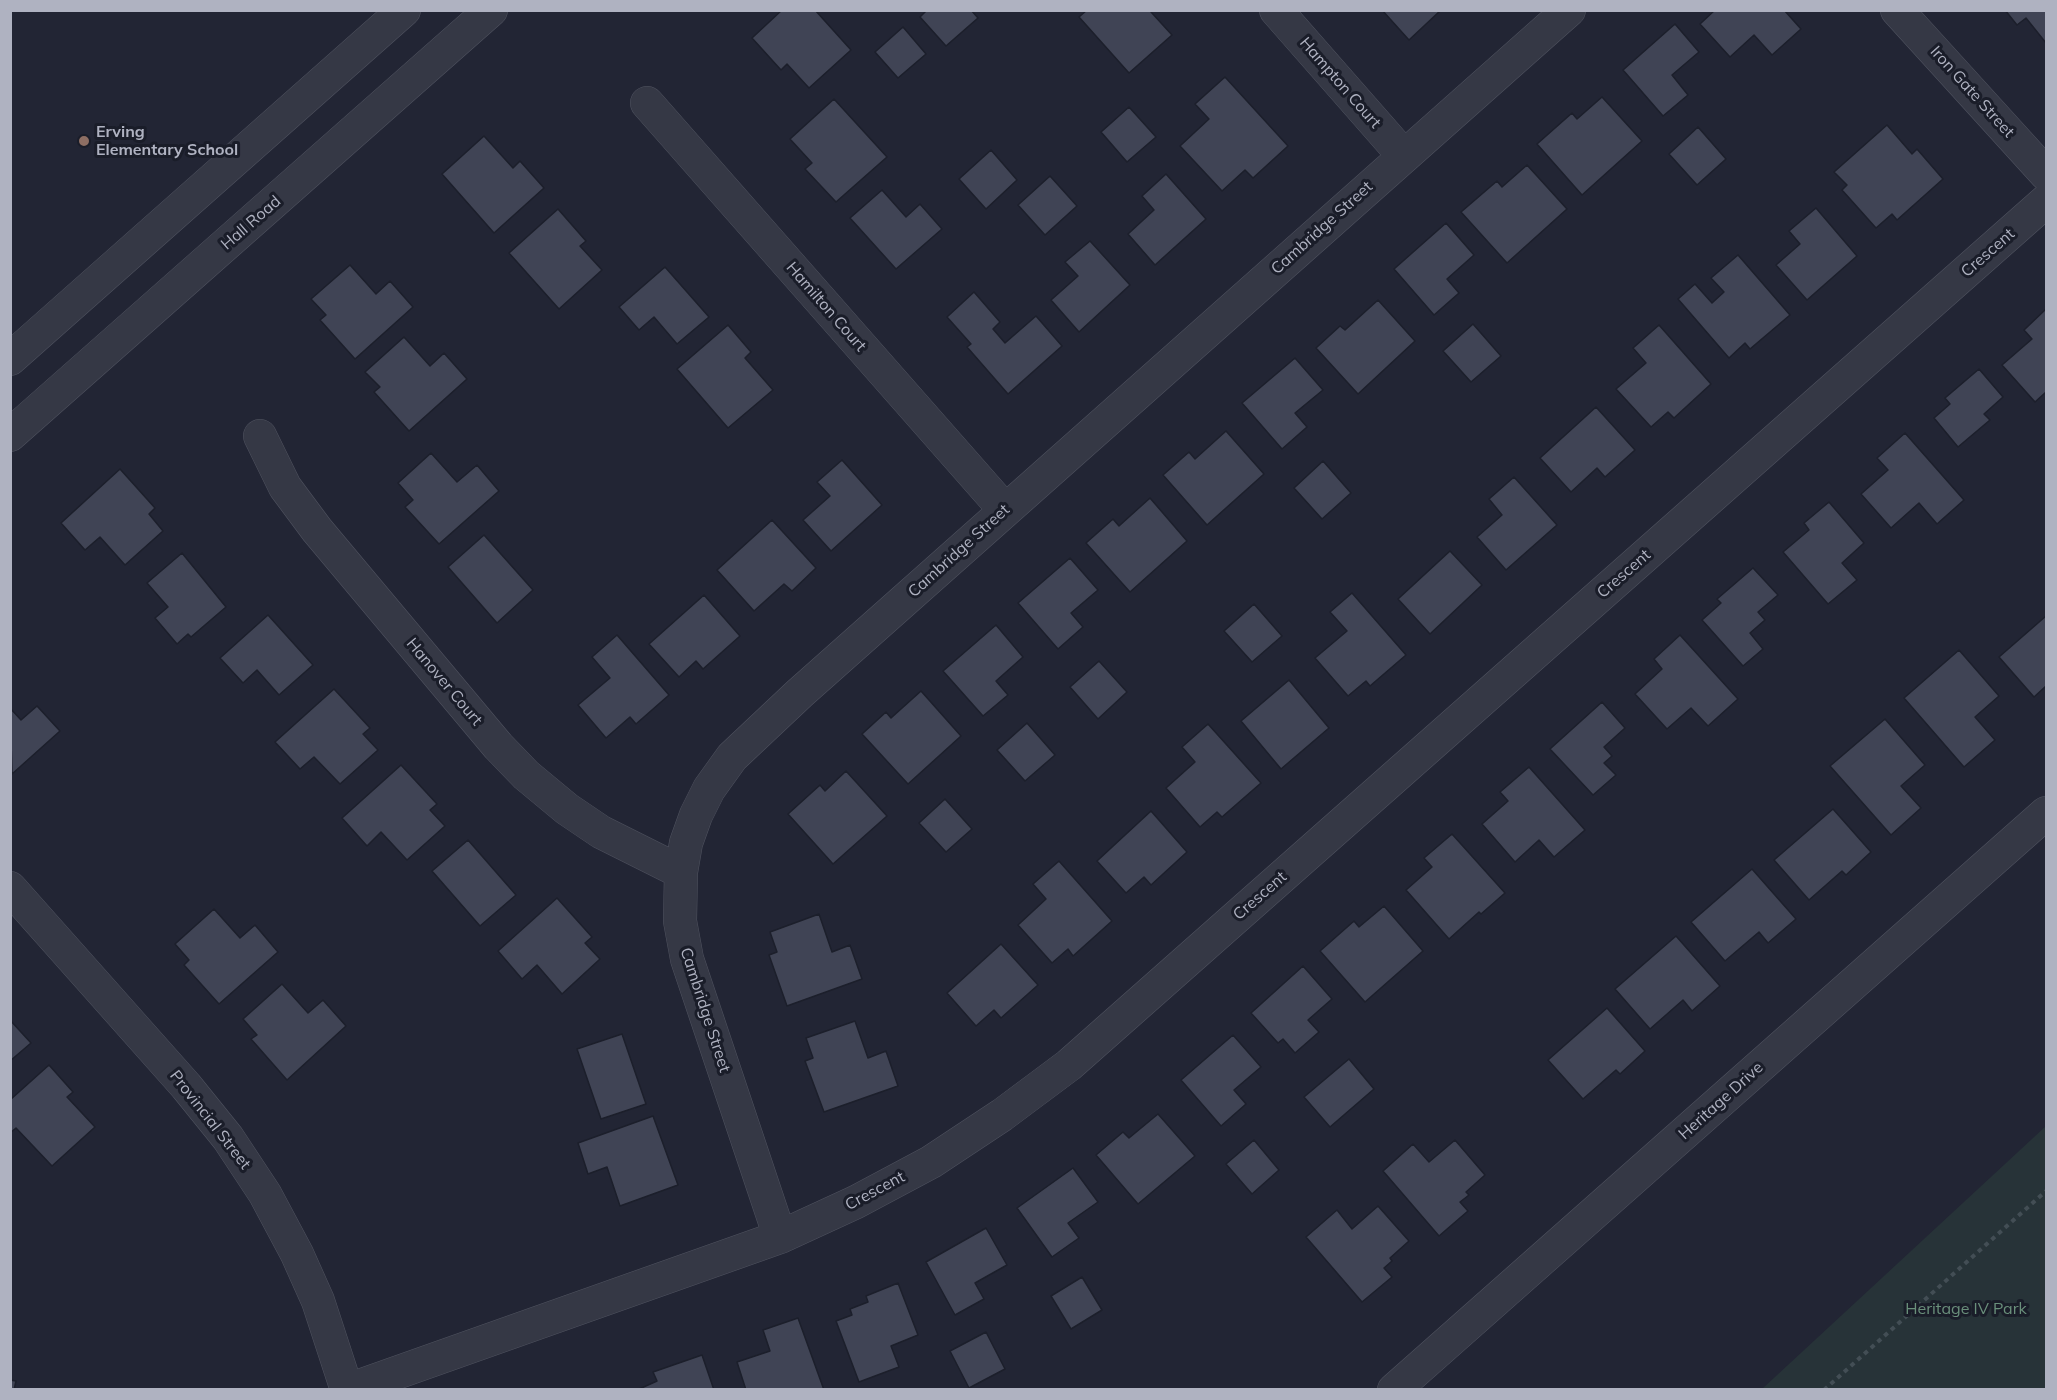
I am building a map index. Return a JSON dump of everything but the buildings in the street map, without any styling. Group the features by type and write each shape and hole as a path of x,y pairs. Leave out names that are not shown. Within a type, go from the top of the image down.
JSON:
{"street":[{"path":"10,359 404,10"},
{"name":"Hall Road","path":"10,435 491,10"},
{"name":"Hampton Court","path":"1276,10 1404,156"},
{"name":"Cambridge Street","path":"780,1237 687,959 680,921 681,872 686,843 709,789 732,757 800,693 1569,10"},
{"name":"Iron Gate Street","path":"1897,10 2046,174"},
{"name":"Hamilton Court","path":"647,103 1005,510"},
{"name":"Crescent","path":"347,1389 780,1237 856,1202 931,1162 1002,1115 1069,1065 2046,201"},
{"name":"Hanover Court","path":"260,436 285,487 317,530 498,747 567,810 601,832 681,872"},
{"name":"Heritage Drive","path":"1394,1389 2046,813"},
{"name":"Provincial Street","path":"10,888 186,1086 234,1147 266,1194 318,1301 347,1389"}],"path":[{"path":"1824,1389 2046,1191"}],"green space":[{"name":"Heritage IV Park","path":"2046,1126 2046,1389 1762,1389"}],"place":[{"name":"Erving Elementary School","path":"84,141"}]}
